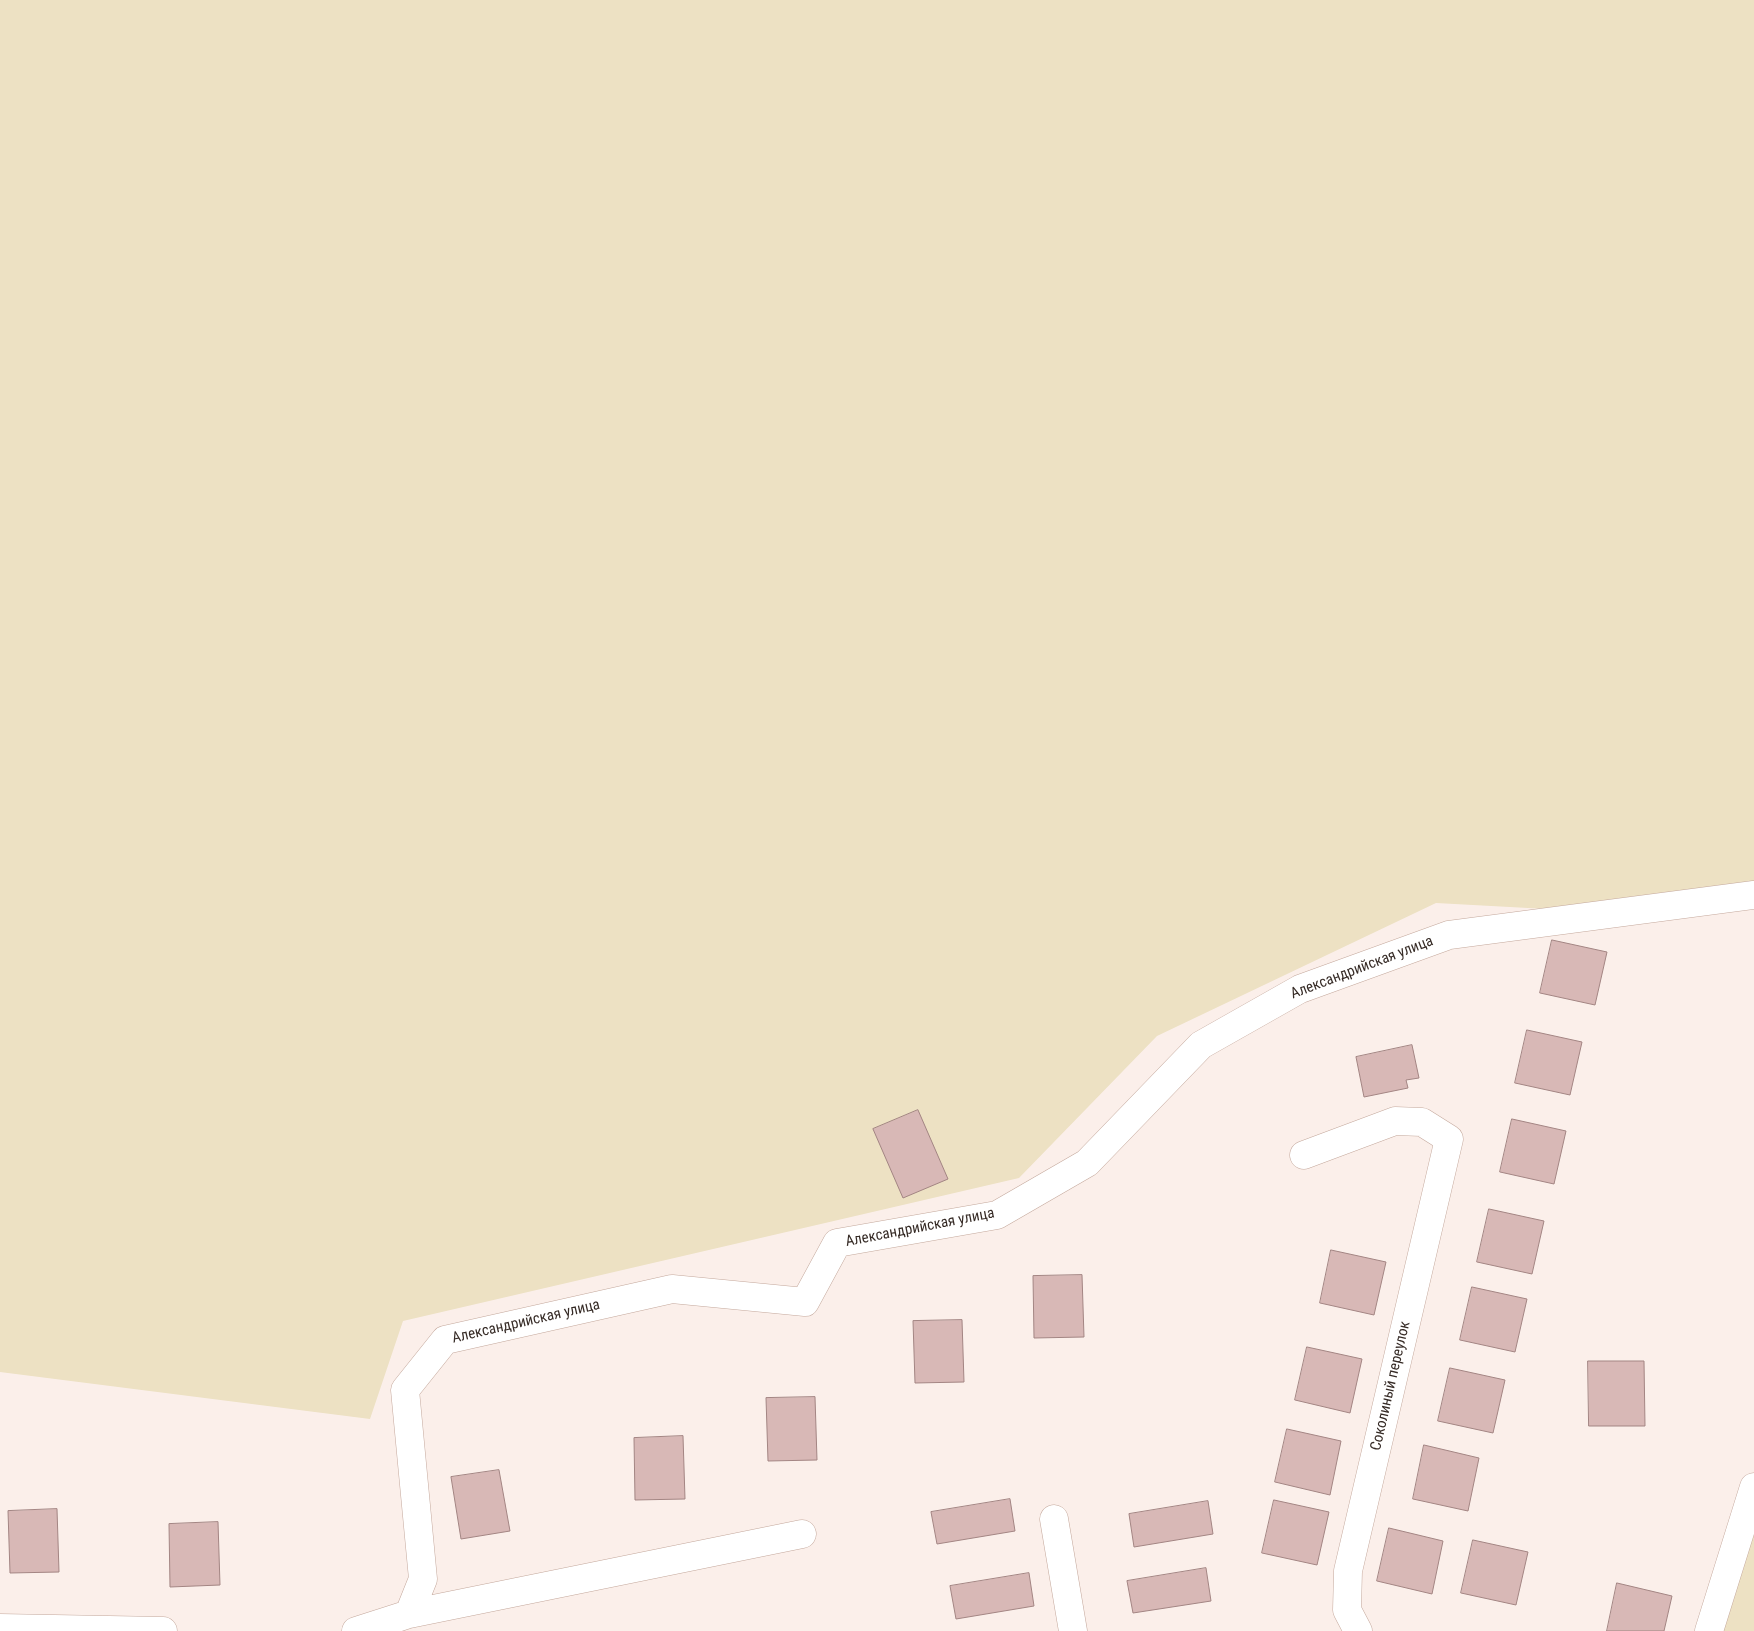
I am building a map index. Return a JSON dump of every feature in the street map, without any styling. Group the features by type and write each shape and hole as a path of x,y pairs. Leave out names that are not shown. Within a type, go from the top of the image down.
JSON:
{"street":[{"name":"Александрийская улица","path":"409,1614 423,1579 405,1390 445,1340 672,1289 806,1302 837,1243 997,1216 1087,1162 1201,1045 1300,989 1449,934 1754,895"},
{"name":"Соколиный переулок","path":"1304,1155 1395,1121 1422,1122 1449,1139 1348,1570 1346,1610 1358,1631"},
{"path":"1709,1631 1754,1487"},
{"path":"1054,1519 1073,1631"},
{"path":"356,1631 409,1614 802,1534"},
{"path":"0,1628 163,1631"}],"shaded area":[{"path":"0,0 1754,0 1754,886 1657,915 1436,903 1157,1036 1019,1178 403,1321 370,1419 0,1372"},
{"path":"1754,1508 1754,1631 1713,1631"}],"building":[{"path":"1552,940 1607,952 1595,1005 1540,993"},
{"path":"1527,1030 1582,1042 1570,1095 1515,1083"},
{"path":"1412,1045 1419,1078 1406,1080 1408,1088 1364,1097 1356,1057"},
{"path":"918,1110 948,1179 903,1198 873,1129"},
{"path":"1512,1119 1566,1131 1554,1184 1500,1172"},
{"path":"1489,1209 1544,1221 1532,1274 1477,1262"},
{"path":"1331,1250 1386,1262 1374,1315 1320,1303"},
{"path":"1082,1275 1084,1337 1034,1338 1033,1276"},
{"path":"1472,1287 1527,1299 1515,1352 1460,1340"},
{"path":"962,1320 964,1382 915,1383 913,1321"},
{"path":"1307,1347 1362,1359 1350,1413 1295,1400"},
{"path":"1588,1361 1644,1361 1645,1426 1589,1426"},
{"path":"1450,1368 1505,1380 1493,1433 1438,1421"},
{"path":"815,1397 817,1460 768,1461 766,1398"},
{"path":"1287,1429 1341,1441 1330,1495 1275,1482"},
{"path":"683,1436 685,1499 635,1500 634,1438"},
{"path":"1424,1445 1479,1458 1468,1511 1413,1499"},
{"path":"499,1470 510,1531 461,1539 451,1477"},
{"path":"1010,1499 1015,1531 937,1544 931,1512"},
{"path":"1274,1500 1329,1512 1317,1565 1262,1553"},
{"path":"1208,1501 1213,1534 1134,1547 1129,1514"},
{"path":"57,1509 59,1572 10,1573 8,1511"},
{"path":"218,1522 220,1585 170,1587 169,1524"},
{"path":"1389,1528 1443,1541 1432,1594 1377,1581"},
{"path":"1473,1540 1528,1552 1516,1605 1461,1593"},
{"path":"1206,1568 1211,1601 1133,1613 1127,1581"},
{"path":"1029,1573 1034,1606 956,1619 950,1586"},
{"path":"1617,1583 1672,1596 1664,1631 1607,1631"}]}
